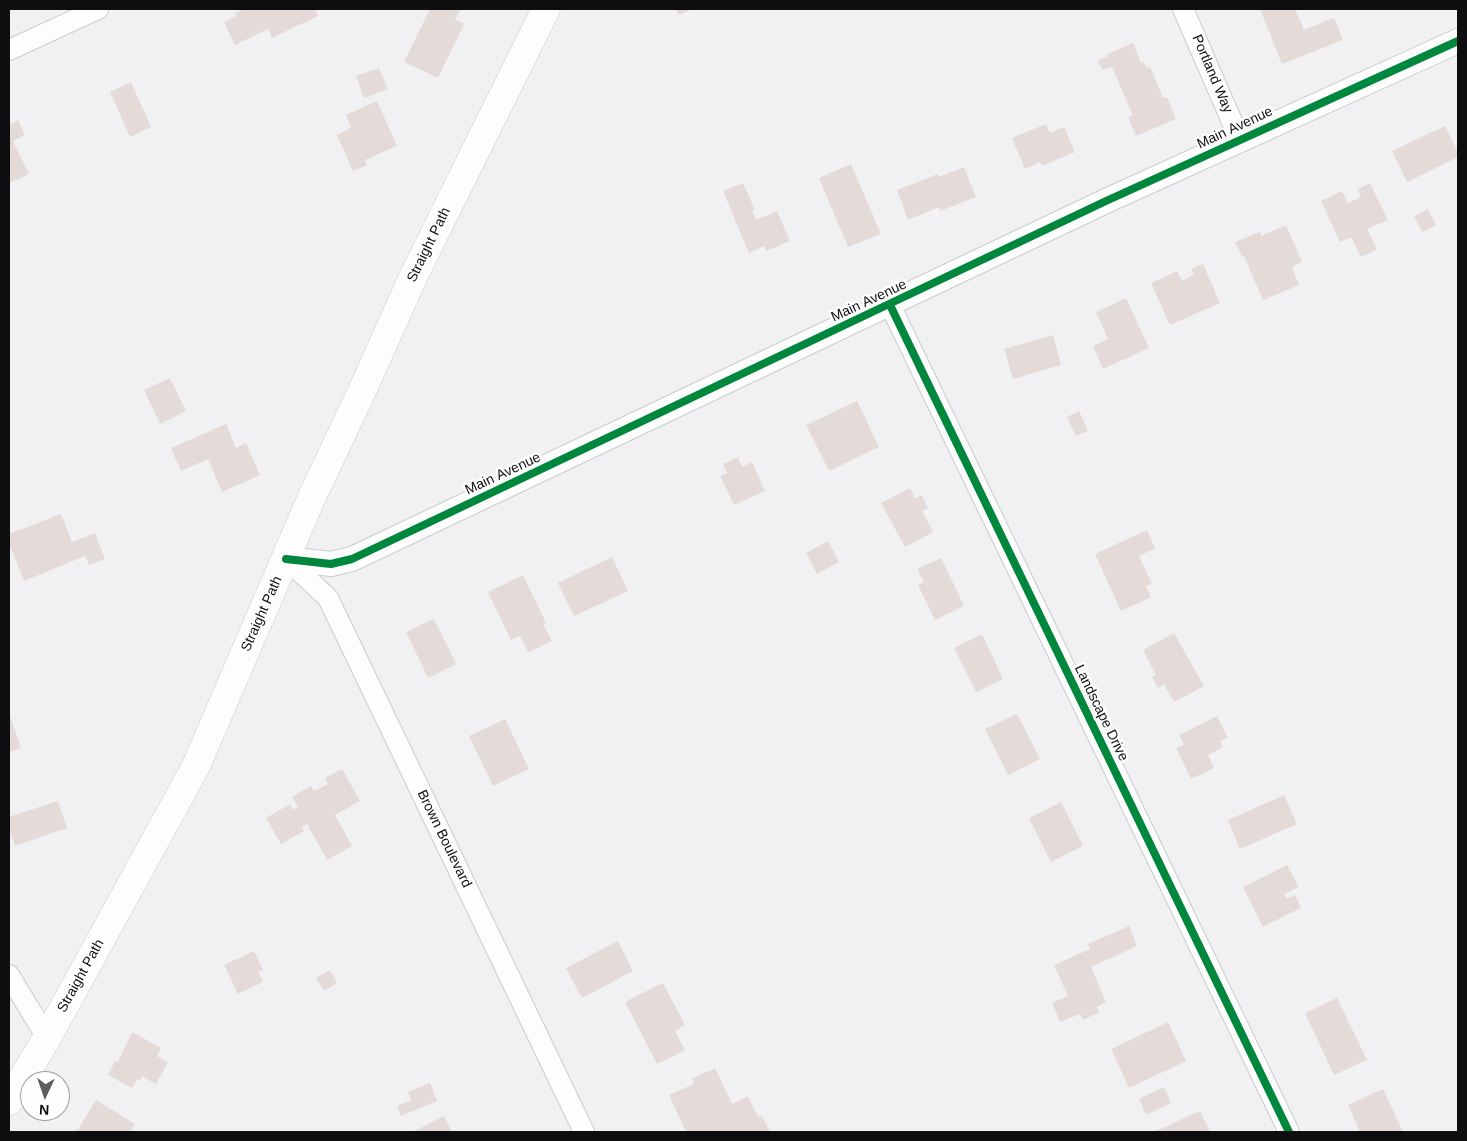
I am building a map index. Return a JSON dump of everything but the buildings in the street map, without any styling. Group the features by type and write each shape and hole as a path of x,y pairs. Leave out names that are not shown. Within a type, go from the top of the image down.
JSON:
{"main road":[{"name":"Straight Path","path":"9,1101 47,1038 196,766 311,499 414,275 546,9"}],"street":[{"path":"9,50 98,9"},
{"name":"Portland Way","path":"1183,9 1240,140"},
{"name":"Main Avenue","path":"286,559 330,564 352,559 1106,201 1458,41"},
{"name":"Landscape Drive","path":"890,305 1289,1132"},
{"name":"Brown Boulevard","path":"286,559 328,598 584,1132"},
{"path":"9,975 47,1038"}],"cycle path":[{"path":"286,559 331,564 352,559 1106,201 1458,41"},
{"path":"890,305 1289,1132"}]}
